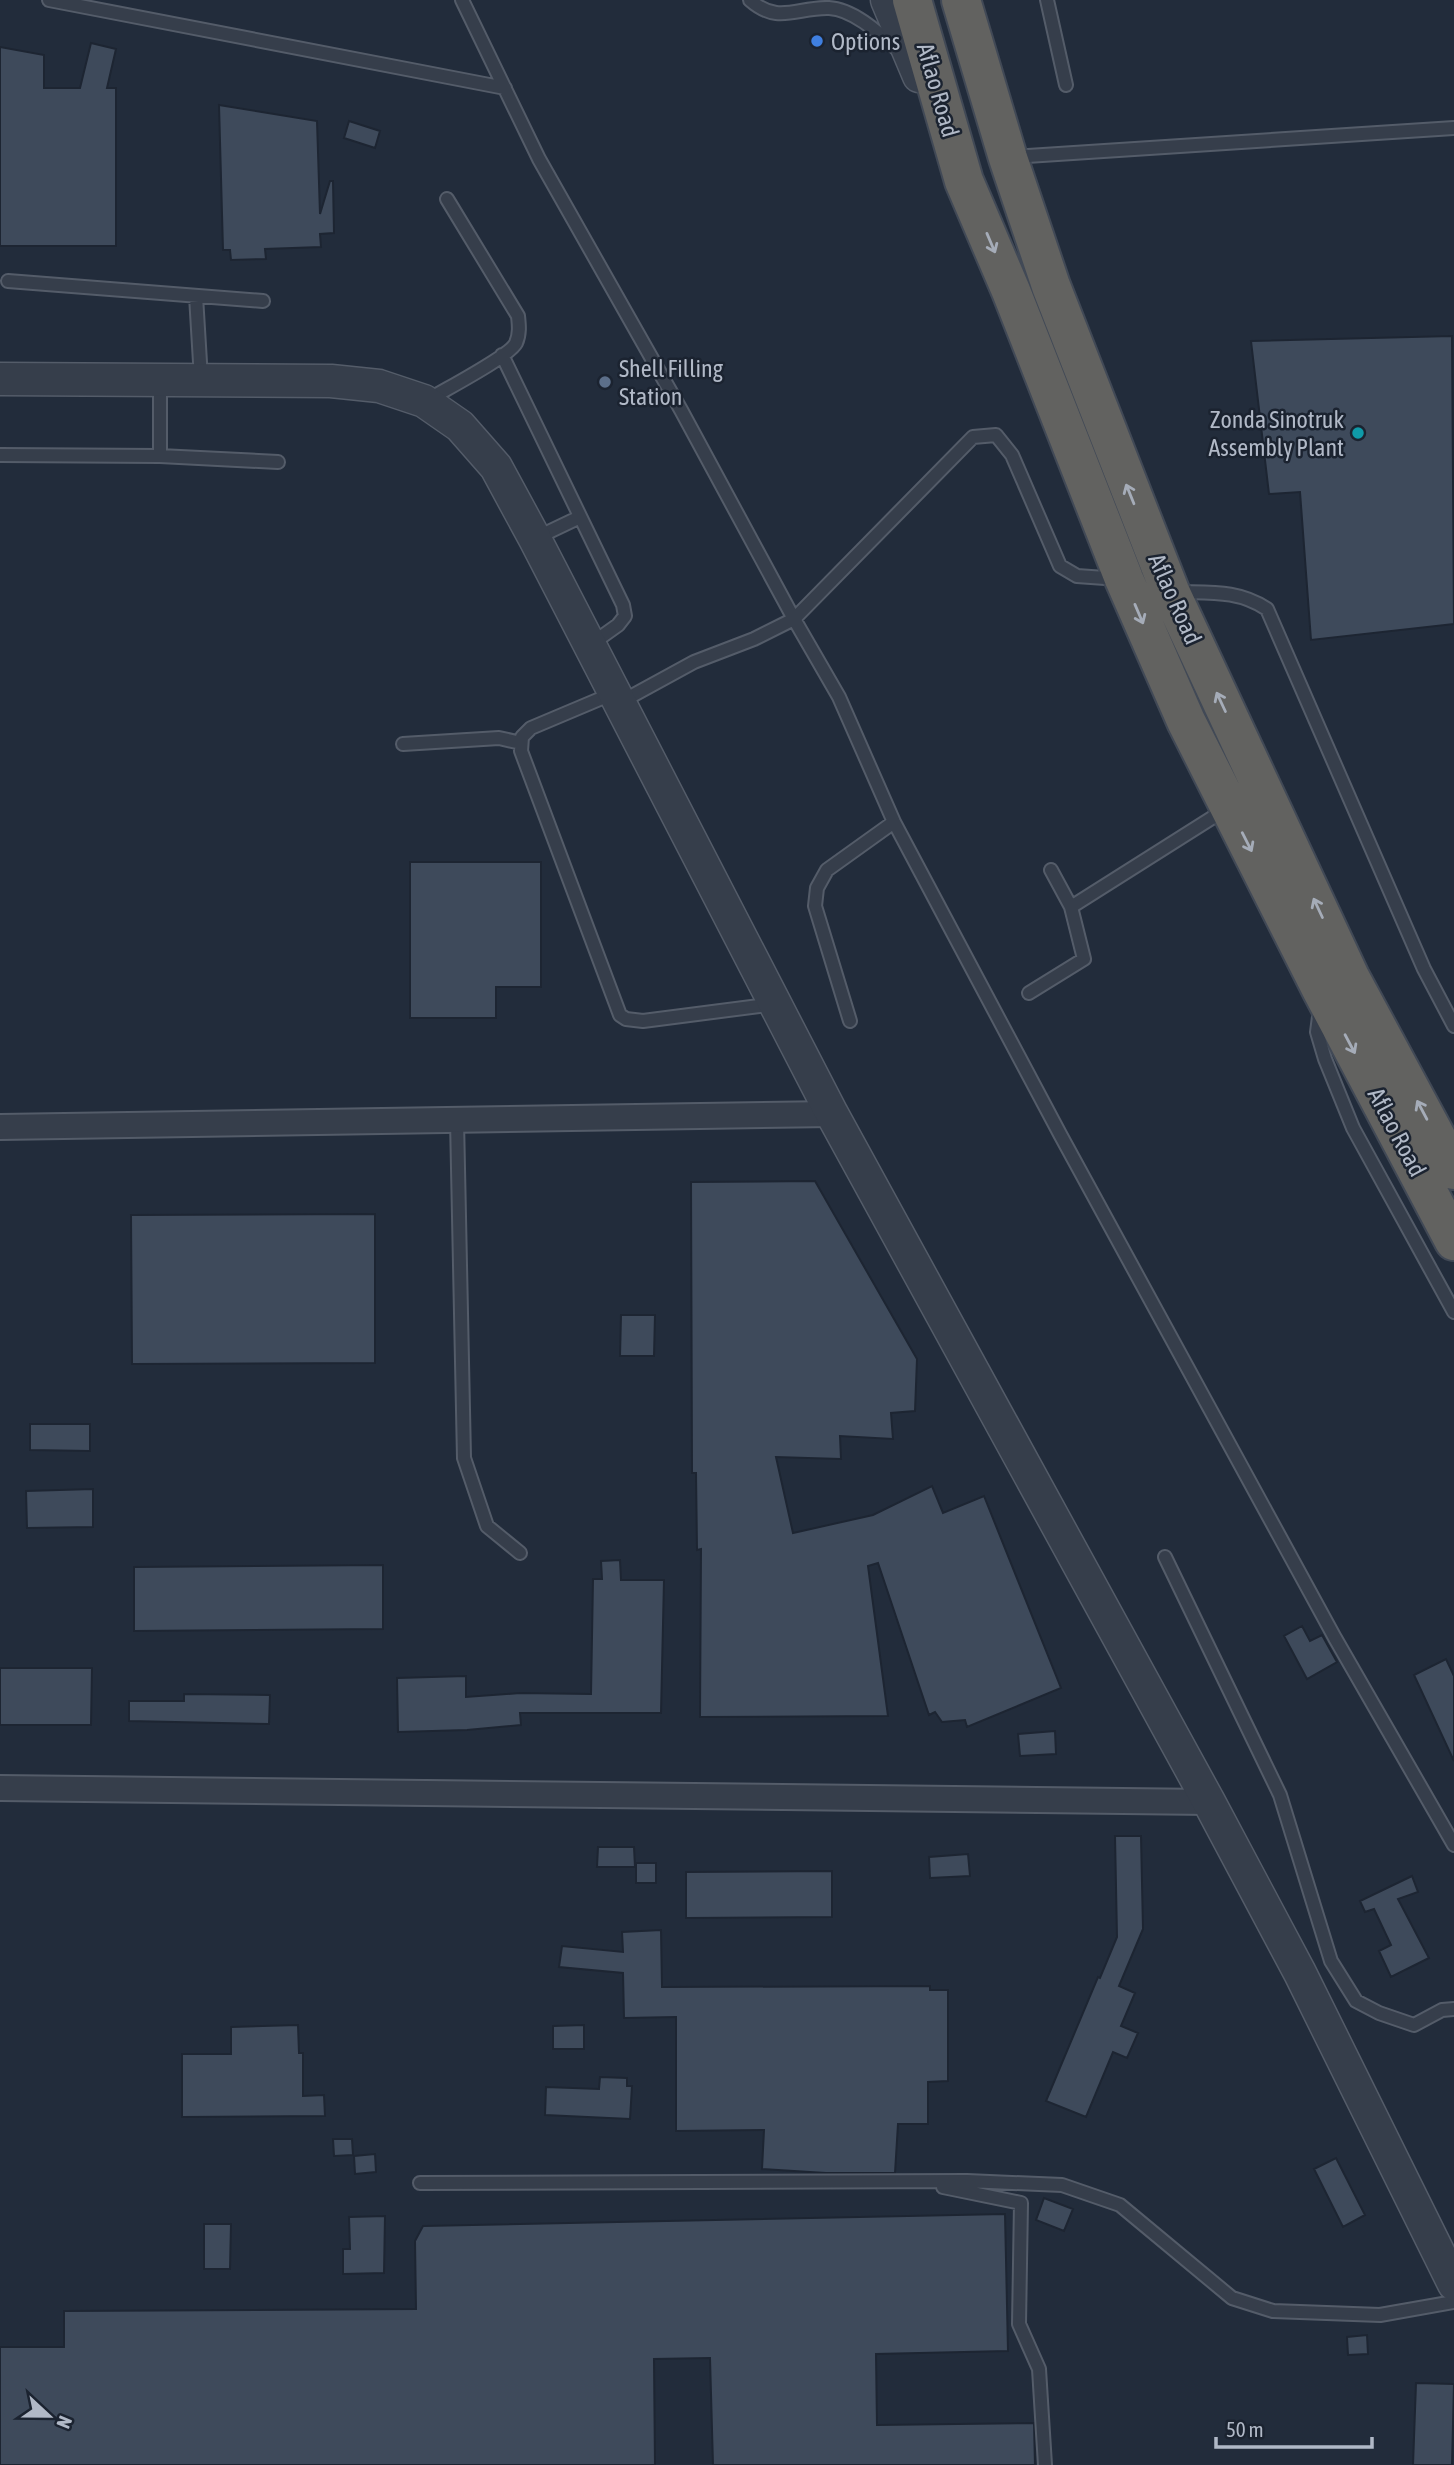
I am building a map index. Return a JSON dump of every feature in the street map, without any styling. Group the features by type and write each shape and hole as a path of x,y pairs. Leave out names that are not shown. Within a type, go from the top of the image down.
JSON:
{"highway":[{"name":"Aflao Road","path":"912,0 964,181 1011,291 1124,579 1185,721 1322,991 1454,1241"},
{"name":"Aflao Road","path":"961,0 1008,158 1051,286 1170,591 1350,977 1454,1170"}],"street":[{"name":"Aflao Road","path":"887,0 964,181"},
{"path":"0,379 331,381 379,386 424,401 460,426 496,467 832,1114 1209,1802 1315,1967 1454,2284"},
{"path":"0,1127 832,1114"},
{"path":"0,1788 1209,1802"}],"lane":[{"path":"49,0 505,88"},
{"path":"462,0 539,159 839,697 894,822 1060,1136 1295,1565 1454,1845"},
{"path":"750,0 764,11 783,15 829,4 862,20 913,62"},
{"path":"1047,0 1066,85"},
{"path":"1008,158 1454,128"},
{"path":"424,401 515,346 519,331 518,316 447,199"},
{"path":"8,281 264,301"},
{"path":"196,296 201,380"},
{"path":"502,355 623,605 625,616 618,625 589,645"},
{"path":"159,380 160,456"},
{"path":"775,1004 643,1021 626,1019 620,1015 521,751 522,737 531,728 617,698 794,619 973,437 996,435 1012,455 1060,566 1077,576 1124,579"},
{"path":"0,455 160,456 278,462"},
{"path":"535,539 580,517"},
{"path":"1170,591 1237,594 1252,599 1267,609 1424,970 1454,1026"},
{"path":"403,744 499,738 522,743"},
{"path":"1071,907 1229,807"},
{"path":"850,1021 815,906 817,888 827,870 894,822"},
{"path":"1028,993 1084,959 1071,907 1051,870"},
{"path":"1322,991 1317,1032 1353,1128 1454,1312"},
{"path":"457,1120 464,1458 487,1526 520,1553"},
{"path":"1165,1557 1280,1795 1315,1967 1356,2001 1415,2025 1442,2010 1454,2009"},
{"path":"420,2183 967,2181 1062,2185 1120,2205 1231,2298 1273,2311 1380,2315 1454,2302"},
{"path":"923,2182 1021,2203 1019,2324 1040,2370 1045,2465"}],"building":[{"path":"91,43 116,49 107,88 116,88 116,246 0,246 0,47 44,55 44,88 80,88"},
{"path":"219,105 317,121 320,214 330,181 333,181 334,233 320,234 321,247 265,249 266,259 231,260 230,250 223,250"},
{"path":"349,121 380,131 375,148 344,138"},
{"name":"Zonda Sinotruk Assembly Plant","path":"1452,336 1454,624 1311,640 1300,492 1269,494 1251,341"},
{"path":"410,862 541,862 541,987 496,987 496,1018 410,1018"},
{"path":"815,1181 917,1359 915,1411 891,1413 893,1439 840,1436 841,1459 776,1457 793,1533 873,1515 932,1486 943,1513 984,1496 1061,1688 967,1727 965,1720 942,1722 935,1712 929,1715 878,1563 868,1566 888,1716 700,1717 701,1549 697,1550 696,1473 692,1473 691,1182"},
{"path":"375,1214 375,1363 132,1364 131,1215"},
{"path":"621,1315 655,1315 654,1356 620,1356"},
{"path":"30,1424 90,1424 90,1451 30,1450"},
{"path":"93,1489 93,1527 27,1528 26,1491"},
{"path":"620,1560 621,1580 664,1580 661,1713 520,1713 521,1725 398,1732 397,1678 466,1676 466,1697 520,1693 591,1694 593,1579 602,1579 601,1561"},
{"path":"383,1565 383,1629 134,1631 134,1567"},
{"path":"1302,1626 1310,1641 1322,1635 1337,1662 1307,1679 1284,1636"},
{"path":"1446,1659 1454,1676 1454,1761 1414,1675"},
{"path":"0,1668 92,1668 91,1725 0,1725"},
{"path":"184,1694 270,1695 269,1724 129,1721 129,1701 184,1701"},
{"path":"1055,1731 1056,1754 1020,1756 1018,1734"},
{"path":"1115,1836 1141,1836 1143,1929 1119,1986 1135,1993 1121,2026 1138,2033 1127,2058 1113,2052 1086,2117 1046,2101 1117,1937"},
{"path":"598,1847 634,1847 635,1867 597,1867"},
{"path":"968,1854 970,1876 930,1878 929,1857"},
{"path":"636,1863 656,1863 656,1883 636,1883"},
{"path":"832,1871 832,1917 686,1918 686,1872"},
{"path":"1412,1876 1418,1892 1398,1899 1429,1958 1391,1977 1379,1951 1391,1945 1374,1909 1365,1912 1360,1901"},
{"path":"661,1930 662,1987 930,1986 930,1990 948,1990 948,2081 928,2082 928,2124 898,2124 895,2173 762,2169 764,2130 676,2131 676,2017 624,2018 623,1973 559,1967 562,1946 623,1952 622,1932"},
{"path":"298,2025 299,2053 303,2053 303,2096 324,2095 325,2116 182,2117 182,2054 231,2054 231,2027"},
{"path":"584,2025 584,2049 553,2049 553,2026"},
{"path":"600,2077 627,2078 627,2086 632,2086 630,2119 545,2115 546,2087 599,2089"},
{"path":"333,2139 352,2139 353,2155 334,2156"},
{"path":"375,2154 376,2172 355,2174 354,2156"},
{"path":"1336,2158 1365,2215 1343,2227 1314,2169"},
{"path":"1044,2198 1073,2209 1064,2231 1036,2220"},
{"path":"1005,2214 1008,2351 876,2354 877,2425 1034,2423 1035,2465 713,2465 710,2358 654,2359 655,2465 0,2465 0,2347 64,2347 64,2311 416,2309 415,2241 423,2226"},
{"path":"385,2216 384,2273 343,2274 343,2249 350,2249 349,2217"},
{"path":"204,2224 231,2224 230,2269 204,2269"},
{"path":"1367,2335 1368,2354 1348,2355 1347,2337"},
{"path":"1416,2383 1454,2384 1452,2465 1413,2465"}],"place":[{"name":"Options","path":"817,41"},
{"name":"Shell Filling Station","path":"605,382"},
{"name":"Zonda Sinotruk Assembly Plant","path":"1358,433"}]}
